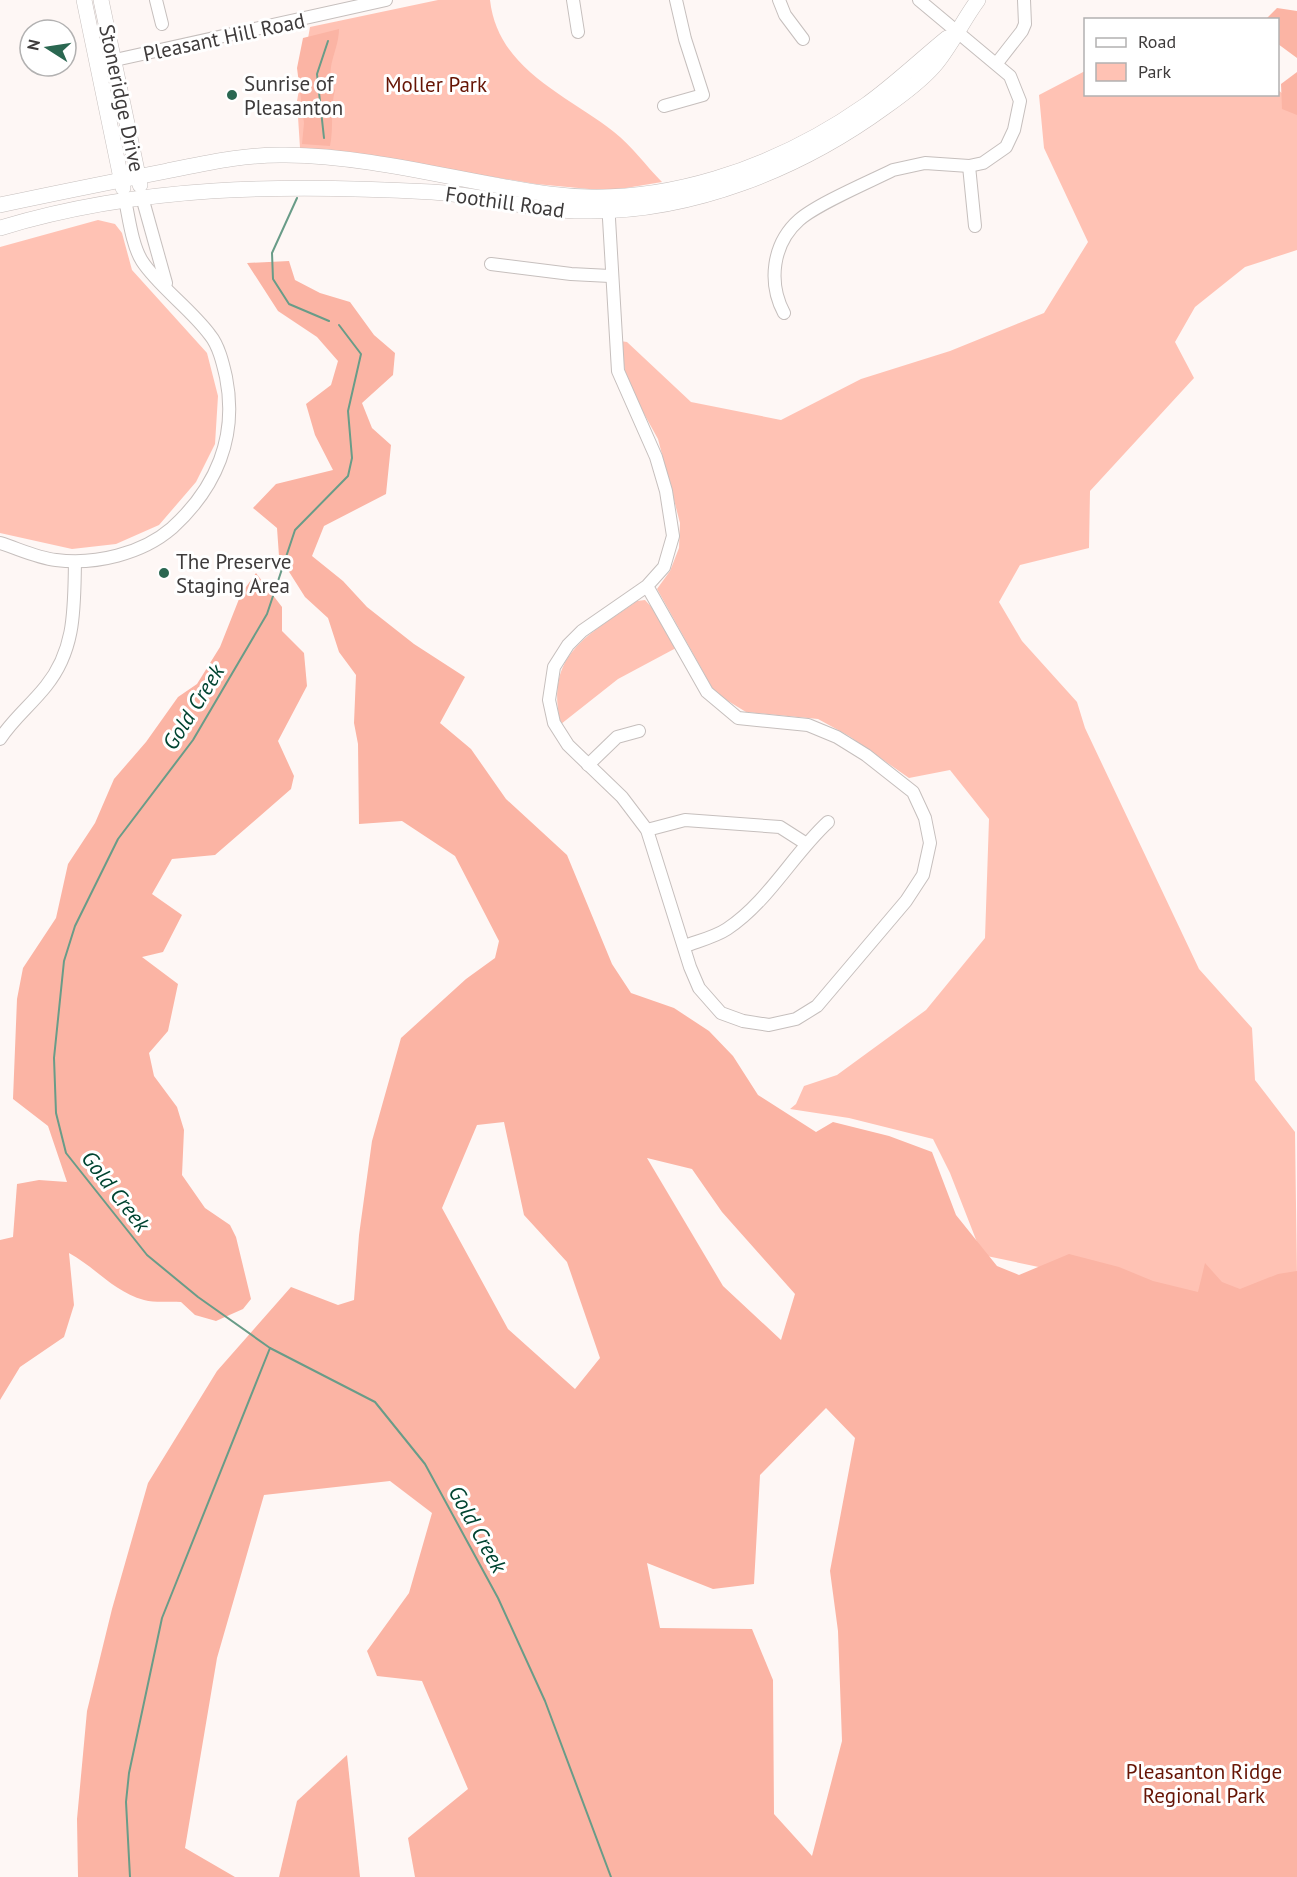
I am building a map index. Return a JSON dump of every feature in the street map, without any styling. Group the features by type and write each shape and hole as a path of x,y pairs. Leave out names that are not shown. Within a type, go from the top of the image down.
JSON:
{"main road":[{"name":"Stoneridge Drive","path":"84,0 125,200"},
{"name":"Stoneridge Drive","path":"101,0 142,197"},
{"name":"Foothill Road","path":"0,228 125,200 221,188 372,190 478,197 558,211 608,204 694,184 763,161 800,143 866,105 956,31 978,0"},
{"name":"Foothill Road","path":"0,205 121,179 256,155 297,155 371,163 608,204"}],"street":[{"path":"156,0 162,24"},
{"name":"Pleasant Hill Road","path":"97,64 386,0"},
{"path":"573,0 578,32"},
{"path":"664,106 703,95 684,39 676,0"},
{"path":"779,0 785,15 803,39"},
{"path":"784,314 776,298 775,265 785,237 801,218 893,170 910,165 942,162 969,166 983,163 1006,147 1014,130 1020,101 1018,90 1010,76 919,0"},
{"path":"997,63 1022,31 1025,24 1024,0"},
{"path":"969,166 975,226"},
{"path":"142,197 167,287"},
{"path":"0,543 33,555 75,562 115,557 147,545 168,531 192,510 220,463 228,435 229,409 223,365 212,337 142,260 125,200"},
{"path":"608,204 610,276 618,372 656,458 666,491 673,536 664,567 648,586 582,631 568,645 552,673 549,700 554,723 568,745 622,797 647,830 699,988 722,1013 743,1021 769,1024 796,1019 817,1006 906,901 923,875 930,843 925,818 913,792 866,755 837,737 808,725 738,718 707,692 648,586"},
{"path":"491,264 571,274 610,276"},
{"path":"0,739 12,721 46,687 63,661 71,637 75,562"},
{"path":"588,765 617,737 639,731"},
{"path":"647,830 685,820 780,827 805,843"},
{"path":"685,946 726,929 758,902 805,843 828,822"}],"green space":[{"name":"Moller Park","path":"438,0 490,0 496,24 506,45 520,63 537,78 621,138 662,182 614,190 589,189 536,184 332,150 300,148 297,101 310,27"},
{"path":"1277,8 1297,11 1297,58 1279,45 1279,18 1267,18"},
{"path":"339,29 331,67 335,90 330,146 302,144 304,123 297,68 303,38"},
{"path":"1084,72 1084,96 1279,96 1279,91 1297,105 1297,250 1245,267 1195,307 1175,342 1194,378 1090,491 1089,548 1020,565 999,602 1022,641 1077,702 1085,728 1199,969 1252,1028 1255,1080 1295,1132 1297,1277 1205,1314 1105,1281 982,1255 950,1173 933,1139 849,1118 790,1109 796,1104 804,1086 837,1075 926,1010 985,938 989,819 950,770 909,778 849,736 818,719 746,712 715,693 657,589 670,571 679,548 680,523 658,439 627,383 620,341 627,342 691,402 781,420 861,379 950,351 1044,313 1088,242 1044,148 1039,95"},
{"path":"1297,72 1297,115 1282,109 1281,84"},
{"path":"98,220 115,224 122,233 132,270 207,353 218,396 215,444 196,482 159,525 116,544 72,549 0,533 0,247"},
{"name":"Pleasanton Ridge Regional Park","path":"289,261 295,280 320,293 350,302 374,335 395,353 393,375 362,403 372,428 391,445 386,494 324,526 312,556 343,581 367,607 414,644 465,677 440,723 471,749 506,799 567,855 612,964 631,993 674,1008 709,1031 733,1056 758,1095 816,1132 833,1122 889,1136 932,1152 956,1215 997,1266 1019,1275 1069,1254 1119,1267 1153,1281 1198,1292 1205,1263 1222,1282 1240,1289 1278,1274 1297,1271 1297,1877 415,1877 408,1838 468,1789 422,1681 377,1676 367,1651 409,1593 432,1513 390,1481 264,1495 217,1658 185,1848 235,1877 78,1877 77,1819 87,1711 112,1609 148,1483 217,1371 291,1287 338,1305 354,1300 359,1235 372,1141 401,1038 466,979 495,958 499,941 455,856 402,821 359,824 358,744 354,723 356,675 339,652 328,618 305,597 279,556 277,528 253,508 276,484 333,470 315,435 306,404 331,385 338,361 317,337 278,311 247,263","holes":["504,1122 524,1215 567,1262 600,1358 575,1389 508,1329 442,1208 477,1125","647,1158 692,1169 722,1212 795,1294 781,1340 723,1286","826,1408 855,1438 830,1571 838,1631 842,1741 812,1856 774,1814 773,1680 752,1629 660,1628 647,1563 713,1589 754,1584 760,1475"]},
{"path":"256,573 282,607 282,631 304,653 307,686 278,741 294,776 291,789 215,855 172,859 152,894 182,915 163,952 142,957 178,984 168,1031 149,1053 154,1076 177,1107 184,1130 182,1175 205,1208 230,1225 236,1237 251,1299 243,1309 216,1321 195,1315 181,1302 148,1301 133,1296 69,1253 74,1305 64,1337 20,1367 0,1400 0,1240 13,1237 17,1184 39,1180 67,1182 48,1126 13,1099 17,999 23,968 56,918 68,864 95,823 114,779 146,742 178,697 197,684 220,647 241,594"},
{"path":"645,600 657,613 676,648 618,679 561,724 557,700 559,680 574,649 602,625 637,601"},
{"path":"347,1755 360,1877 279,1877 297,1801"}],"waterway":[{"name":"Gold Creek","path":"324,138 317,74 328,41"},
{"name":"Gold Creek","path":"297,198 272,253 273,279 289,304 329,321"},
{"name":"Gold Creek","path":"339,325 361,354 348,411 352,458 348,476 295,530 267,614 193,740 118,839 75,926 64,961 54,1058 56,1113 66,1153 147,1255 198,1297 270,1348 375,1402 425,1464 498,1598 545,1701 611,1877"},
{"path":"130,1877 126,1802 129,1773 162,1618 270,1348"}],"place":[{"name":"Sunrise of Pleasanton","path":"232,95"},
{"name":"The Preserve Staging Area","path":"164,573"}]}
